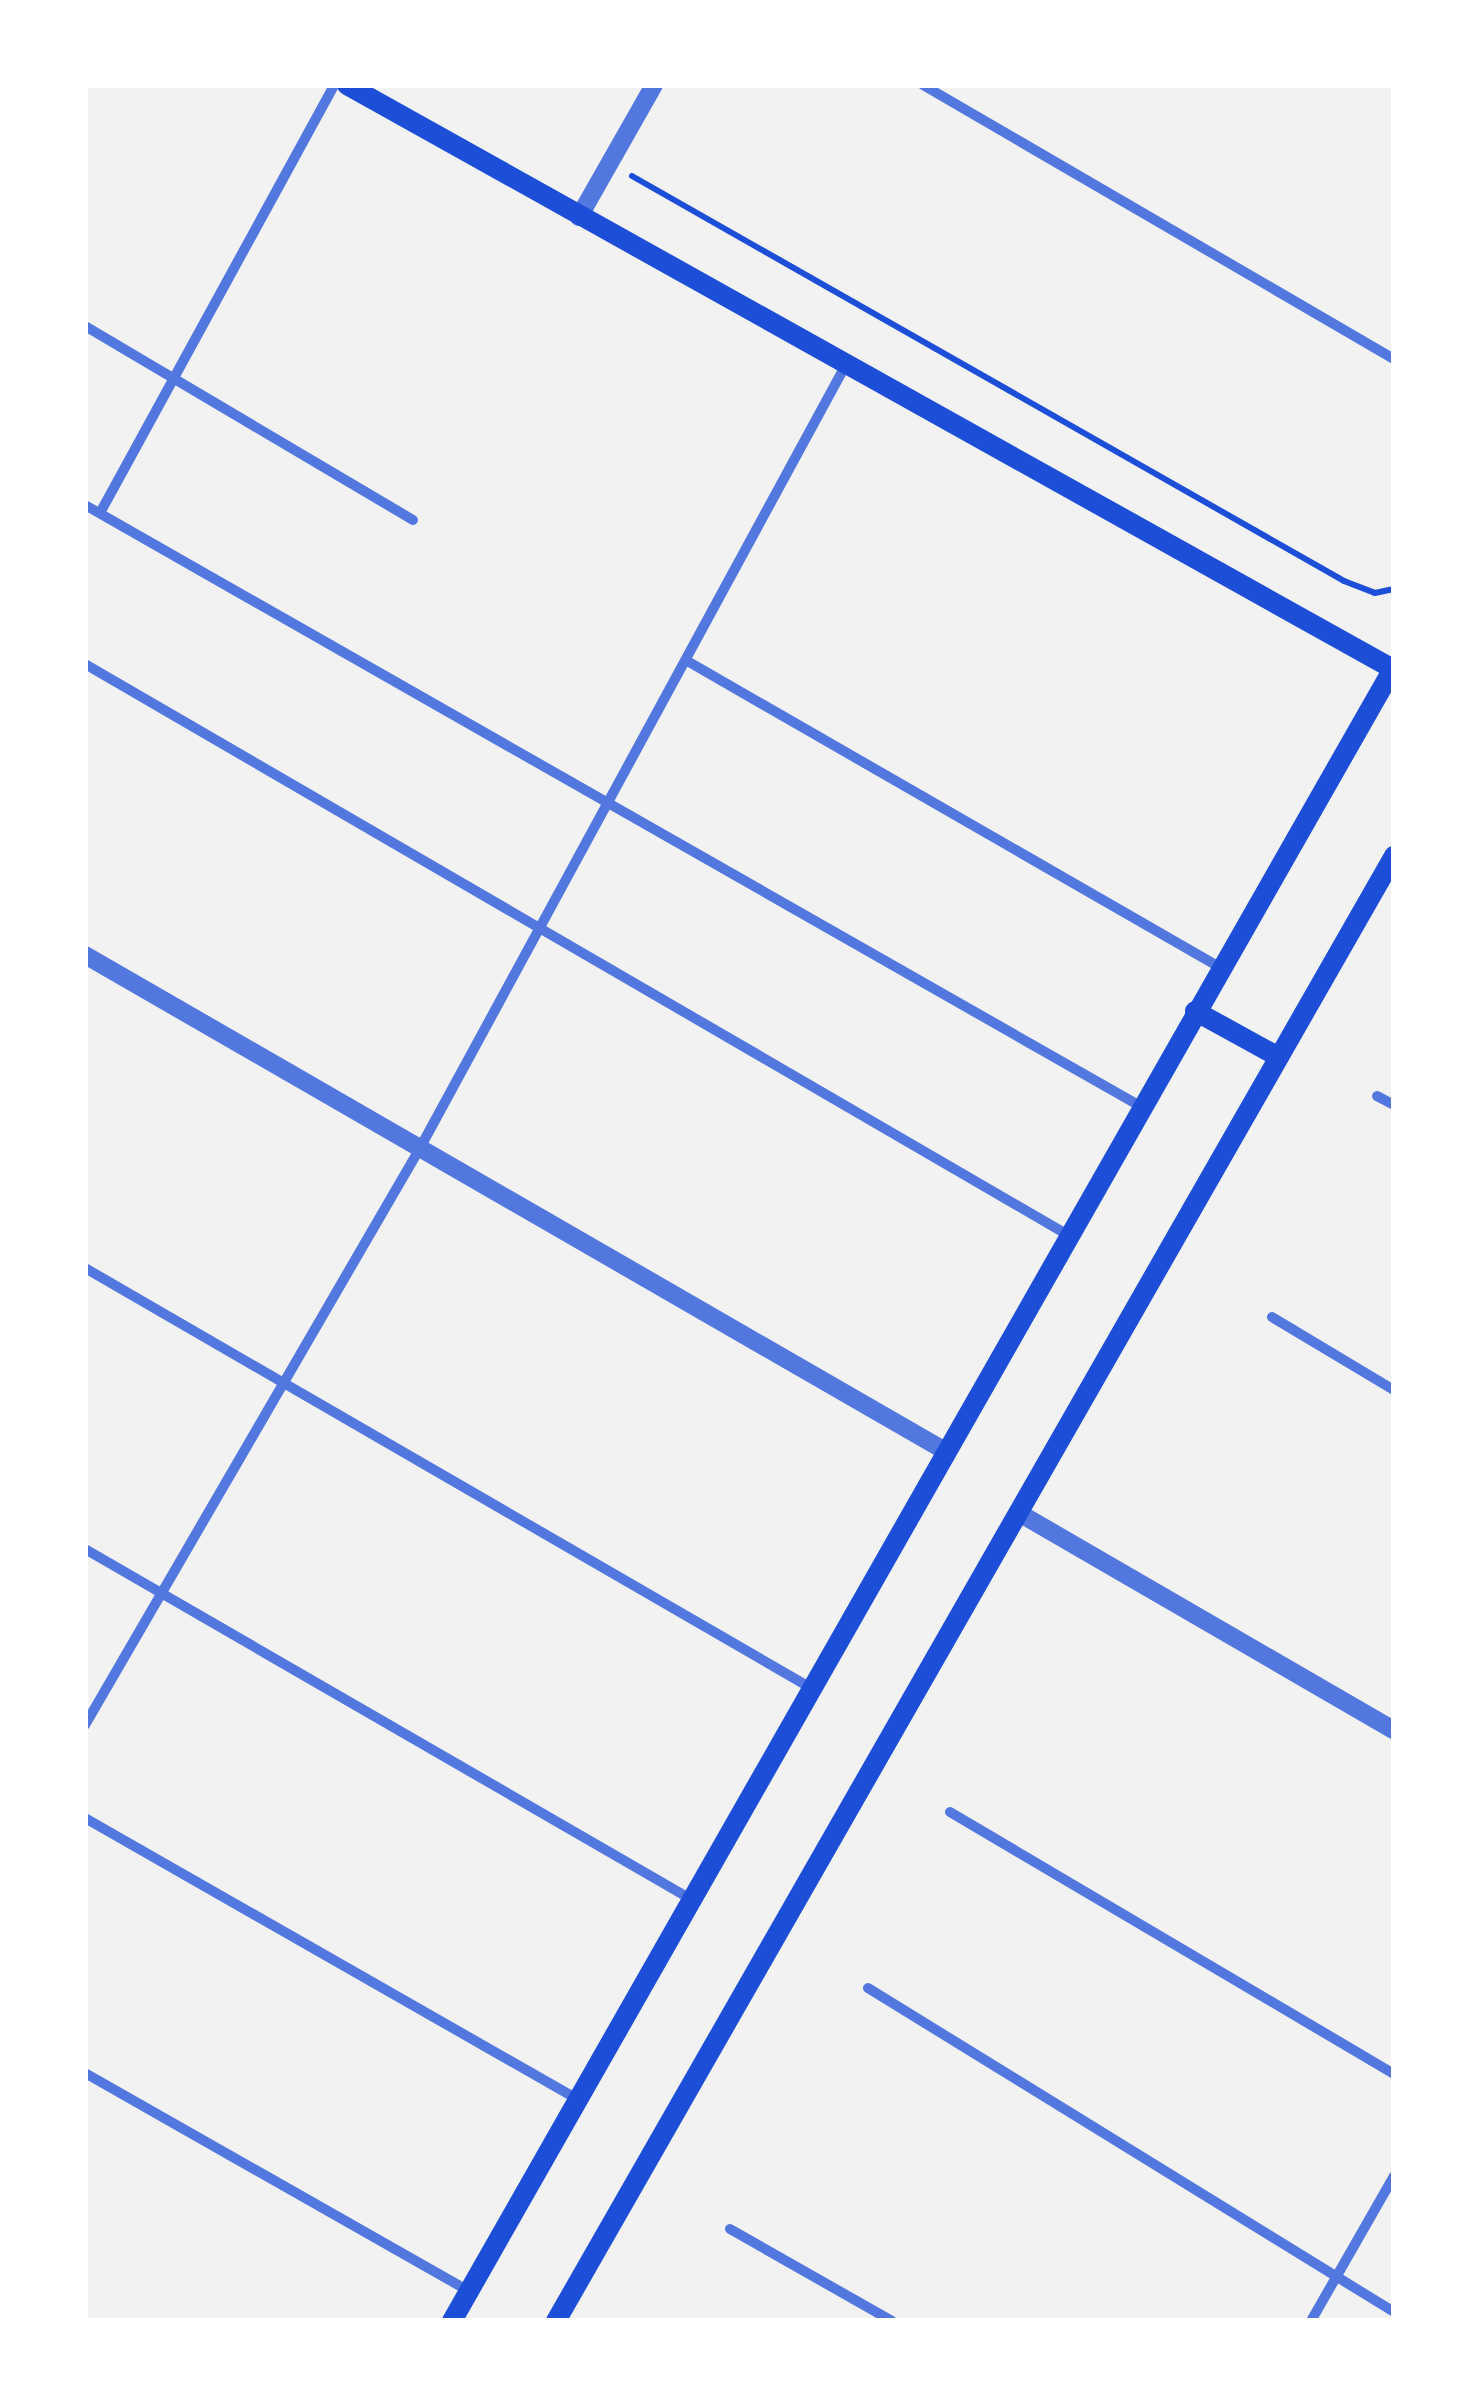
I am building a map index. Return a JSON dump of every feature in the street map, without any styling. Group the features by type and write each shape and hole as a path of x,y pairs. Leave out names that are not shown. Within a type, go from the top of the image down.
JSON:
{"main road":[{"path":"347,85 844,368 1393,668 689,1898 452,2321"},
{"path":"556,2321 1394,856"},
{"path":"1195,1011 1277,1056"}],"street":[{"path":"100,513 334,85"},
{"path":"578,216 654,85"},
{"path":"922,85 1394,359"},
{"path":"85,326 413,520"},
{"path":"85,1725 420,1148 689,662 844,368"},
{"path":"85,505 612,800 1140,1106"},
{"path":"689,662 1220,968"},
{"path":"85,664 1068,1235"},
{"path":"85,955 945,1451"},
{"path":"1378,1096 1394,1105"},
{"path":"85,1268 811,1688"},
{"path":"1272,1317 1394,1390"},
{"path":"1019,1513 1394,1730"},
{"path":"85,1550 689,1898"},
{"path":"950,1812 1394,2074"},
{"path":"85,1818 576,2099"},
{"path":"868,1988 1394,2312"},
{"path":"85,2073 469,2291"},
{"path":"1311,2321 1394,2176"},
{"path":"730,2229 892,2321"}],"path":[{"path":"610,163 1344,581 1375,593 1394,589"}]}
